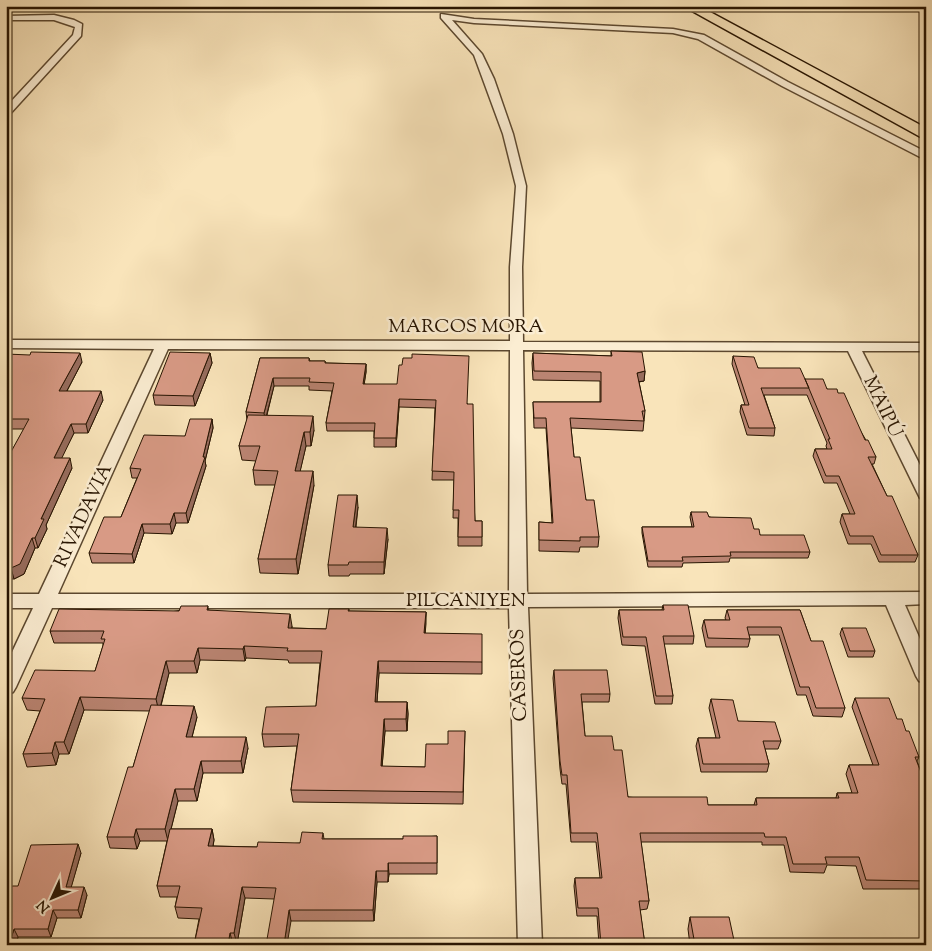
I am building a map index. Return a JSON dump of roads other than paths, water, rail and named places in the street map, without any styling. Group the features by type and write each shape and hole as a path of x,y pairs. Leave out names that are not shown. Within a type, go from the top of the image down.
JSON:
{"main road":[{"path":"700,8 926,124"},
{"path":"700,8 926,135"}],"street":[{"name":"CASEROS","path":"530,945 518,601 516,267 521,186 508,134 490,79 478,54 444,16 474,21 673,31 701,37 785,84 926,156"},
{"path":"6,18 58,19 73,22 79,26 77,36 6,113"},
{"name":"MARCOS MORA","path":"6,344 926,347"},
{"name":"RIVADAVIA","path":"6,687 163,345"},
{"name":"MAIPÚ","path":"853,346 926,494"},
{"name":"PILCANIYEN","path":"6,601 518,601 926,598"},
{"path":"893,599 926,676"}]}
